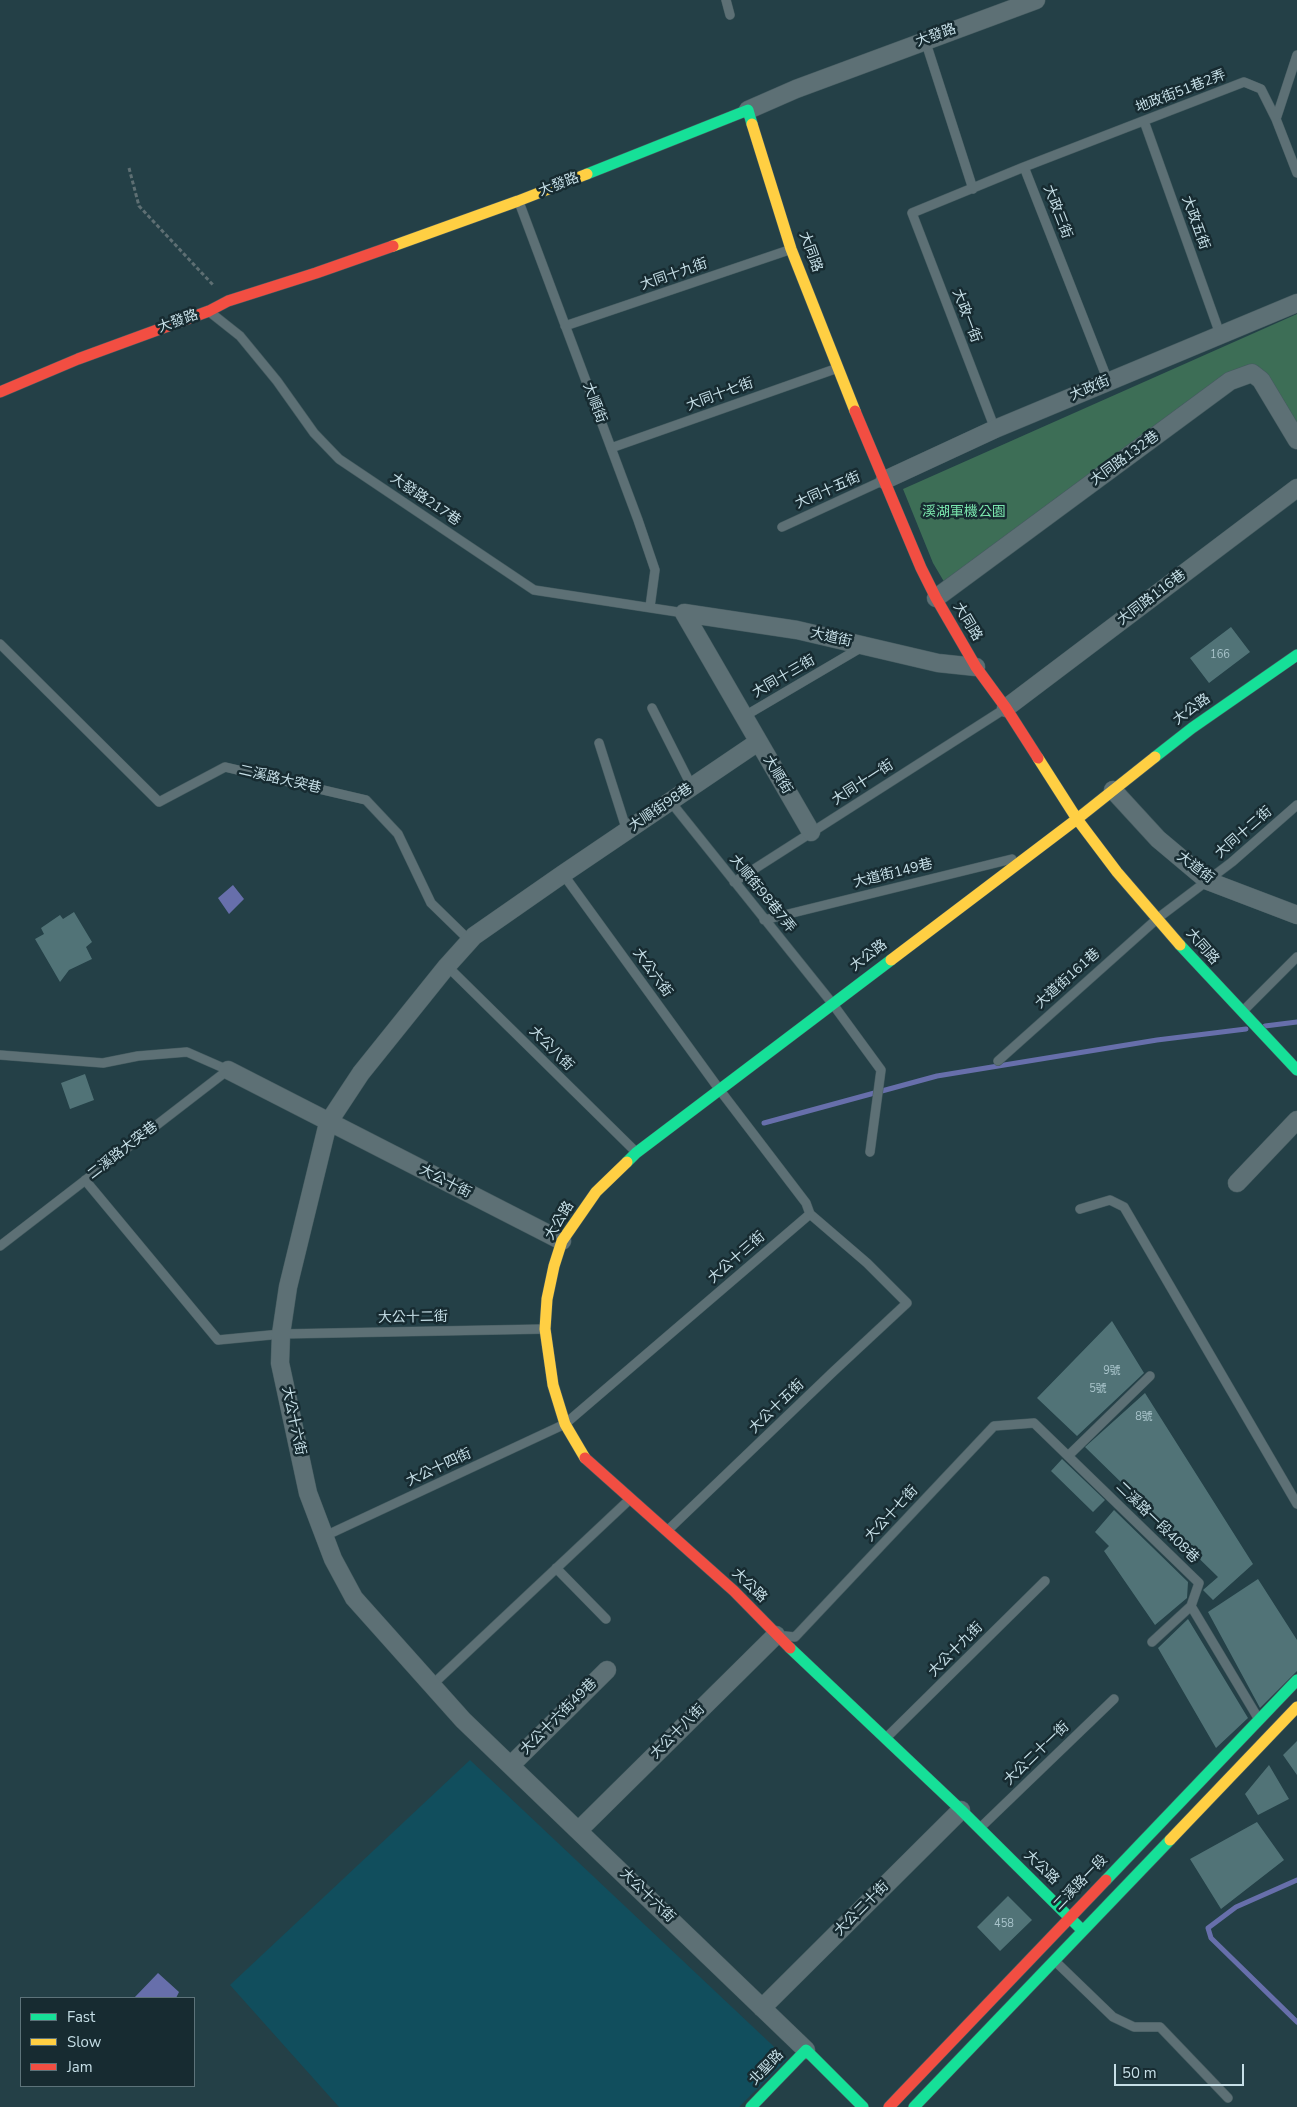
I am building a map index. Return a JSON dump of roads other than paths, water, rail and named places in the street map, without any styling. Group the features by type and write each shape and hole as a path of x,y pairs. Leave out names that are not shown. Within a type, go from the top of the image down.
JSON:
{"street":[{"name":"大發路","path":"0,392 78,359 209,311 228,301 316,273 518,200 748,110 796,89 1036,0"},
{"name":"大同路","path":"748,110 792,249 837,368 921,568 936,598 976,667 1006,708 1077,820 1117,872 1194,962 1297,1070"},
{"name":"大政街","path":"885,480 995,429 1297,303"},
{"name":"大同路132巷","path":"936,598 1230,381 1252,373 1261,380 1297,440"},
{"name":"大同路116巷","path":"1006,708 1297,488"},
{"name":"大道街","path":"684,613 798,630 938,663 976,667"},
{"name":"大順街","path":"684,613 812,832"},
{"name":"大公路","path":"1082,1930 962,1810 776,1635 734,1591 630,1500 582,1455 565,1424 553,1386 545,1329 547,1299 562,1241 596,1192 636,1152 1029,854 1077,820 1192,728 1297,655"},
{"name":"大順街98巷","path":"563,874 758,742"},
{"name":"大道街","path":"1113,790 1158,839 1208,881 1297,915"},
{"path":"328,1123 362,1073 447,966 470,941 563,874"},
{"name":"大公十街","path":"228,1070 328,1123 562,1241"},
{"path":"1237,1183 1297,1120"},
{"name":"大公十六街","path":"328,1123 288,1287 281,1334 280,1363 306,1484 333,1559 354,1598 431,1686 863,2107"},
{"name":"大公十八街","path":"579,1830 776,1635"},
{"name":"大公十六街49巷","path":"511,1765 608,1670"},
{"name":"二溪路一段","path":"889,2107 1297,1680"},
{"path":"914,2107 1297,1707"},
{"name":"大公二十街","path":"762,2008 962,1810"},
{"name":"北聖路","path":"750,2107 806,2050"}],"lane":[{"path":"726,0 730,15"},
{"path":"925,40 973,189 1024,167"},
{"path":"1276,119 1297,55"},
{"name":"地政街51巷2弄","path":"1024,167 1244,82 1261,89 1276,119 1297,173"},
{"name":"大政五街","path":"1144,121 1220,334"},
{"name":"大政三街","path":"1024,167 1108,381"},
{"name":"大政一街","path":"973,189 912,213 995,429"},
{"name":"大順街","path":"518,200 655,570 650,607"},
{"name":"大同十九街","path":"565,326 792,249"},
{"name":"大發路217巷","path":"209,311 240,336 314,433 339,459 534,590 684,613"},
{"name":"大同十七街","path":"611,448 837,368"},
{"name":"大同十五街","path":"782,527 885,480"},
{"name":"二溪路大突巷","path":"0,644 159,802 225,767 366,800 398,834 431,903 470,941"},
{"name":"大同十三街","path":"743,716 865,645"},
{"path":"652,708 692,787"},
{"name":"大同十一街","path":"734,882 1006,708"},
{"path":"599,743 627,831"},
{"name":"大順街98巷7弄","path":"670,802 832,1004 882,1070 870,1152"},
{"name":"大同十二街","path":"1158,918 1208,881 1297,805"},
{"name":"大道街149巷","path":"764,920 1029,854"},
{"name":"大公六街","path":"563,874 719,1089"},
{"name":"大道街161巷","path":"998,1061 1158,918"},
{"path":"1246,1016 1297,957"},
{"name":"大公八街","path":"447,966 636,1152"},
{"path":"0,1055 103,1063 138,1056 187,1052 228,1070"},
{"name":"二溪路大突巷","path":"0,1246 228,1070"},
{"path":"719,1089 806,1203 810,1214"},
{"name":"大公十二街","path":"85,1180 218,1340 281,1334 545,1329"},
{"path":"1080,1210 1110,1200 1124,1207 1297,1504"},
{"name":"大公十五街","path":"667,1532 907,1303 867,1263 810,1214"},
{"name":"大公十三街","path":"565,1424 810,1214"},
{"path":"1068,1456 1150,1376"},
{"name":"二溪路一段408巷","path":"1034,1423 1199,1583 1191,1606"},
{"name":"大公十七街","path":"776,1635 795,1637 994,1426 1034,1423"},
{"name":"大公十四街","path":"325,1536 565,1424"},
{"path":"431,1686 630,1500"},
{"path":"556,1568 606,1619"},
{"name":"大公十九街","path":"886,1739 1045,1581"},
{"path":"1152,1642 1191,1606 1260,1720 1272,1734"},
{"name":"大公二十一街","path":"979,1828 1114,1699"},
{"path":"1054,1960 1112,2018 1134,2026 1160,2027 1228,2098"}],"water":[{"path":"233,885 244,899 229,914 218,898"},
{"path":"158,1973 179,1992 176,1997 135,1997"}],"waterway":[{"path":"1265,1026 1297,1022"},
{"path":"764,1123 937,1076 1157,1040 1246,1029"},
{"path":"1297,1880 1236,1907 1208,1928 1211,1938 1297,2022"}],"park label":[{"name":"溪湖軍機公園","path":"964,513"}]}
